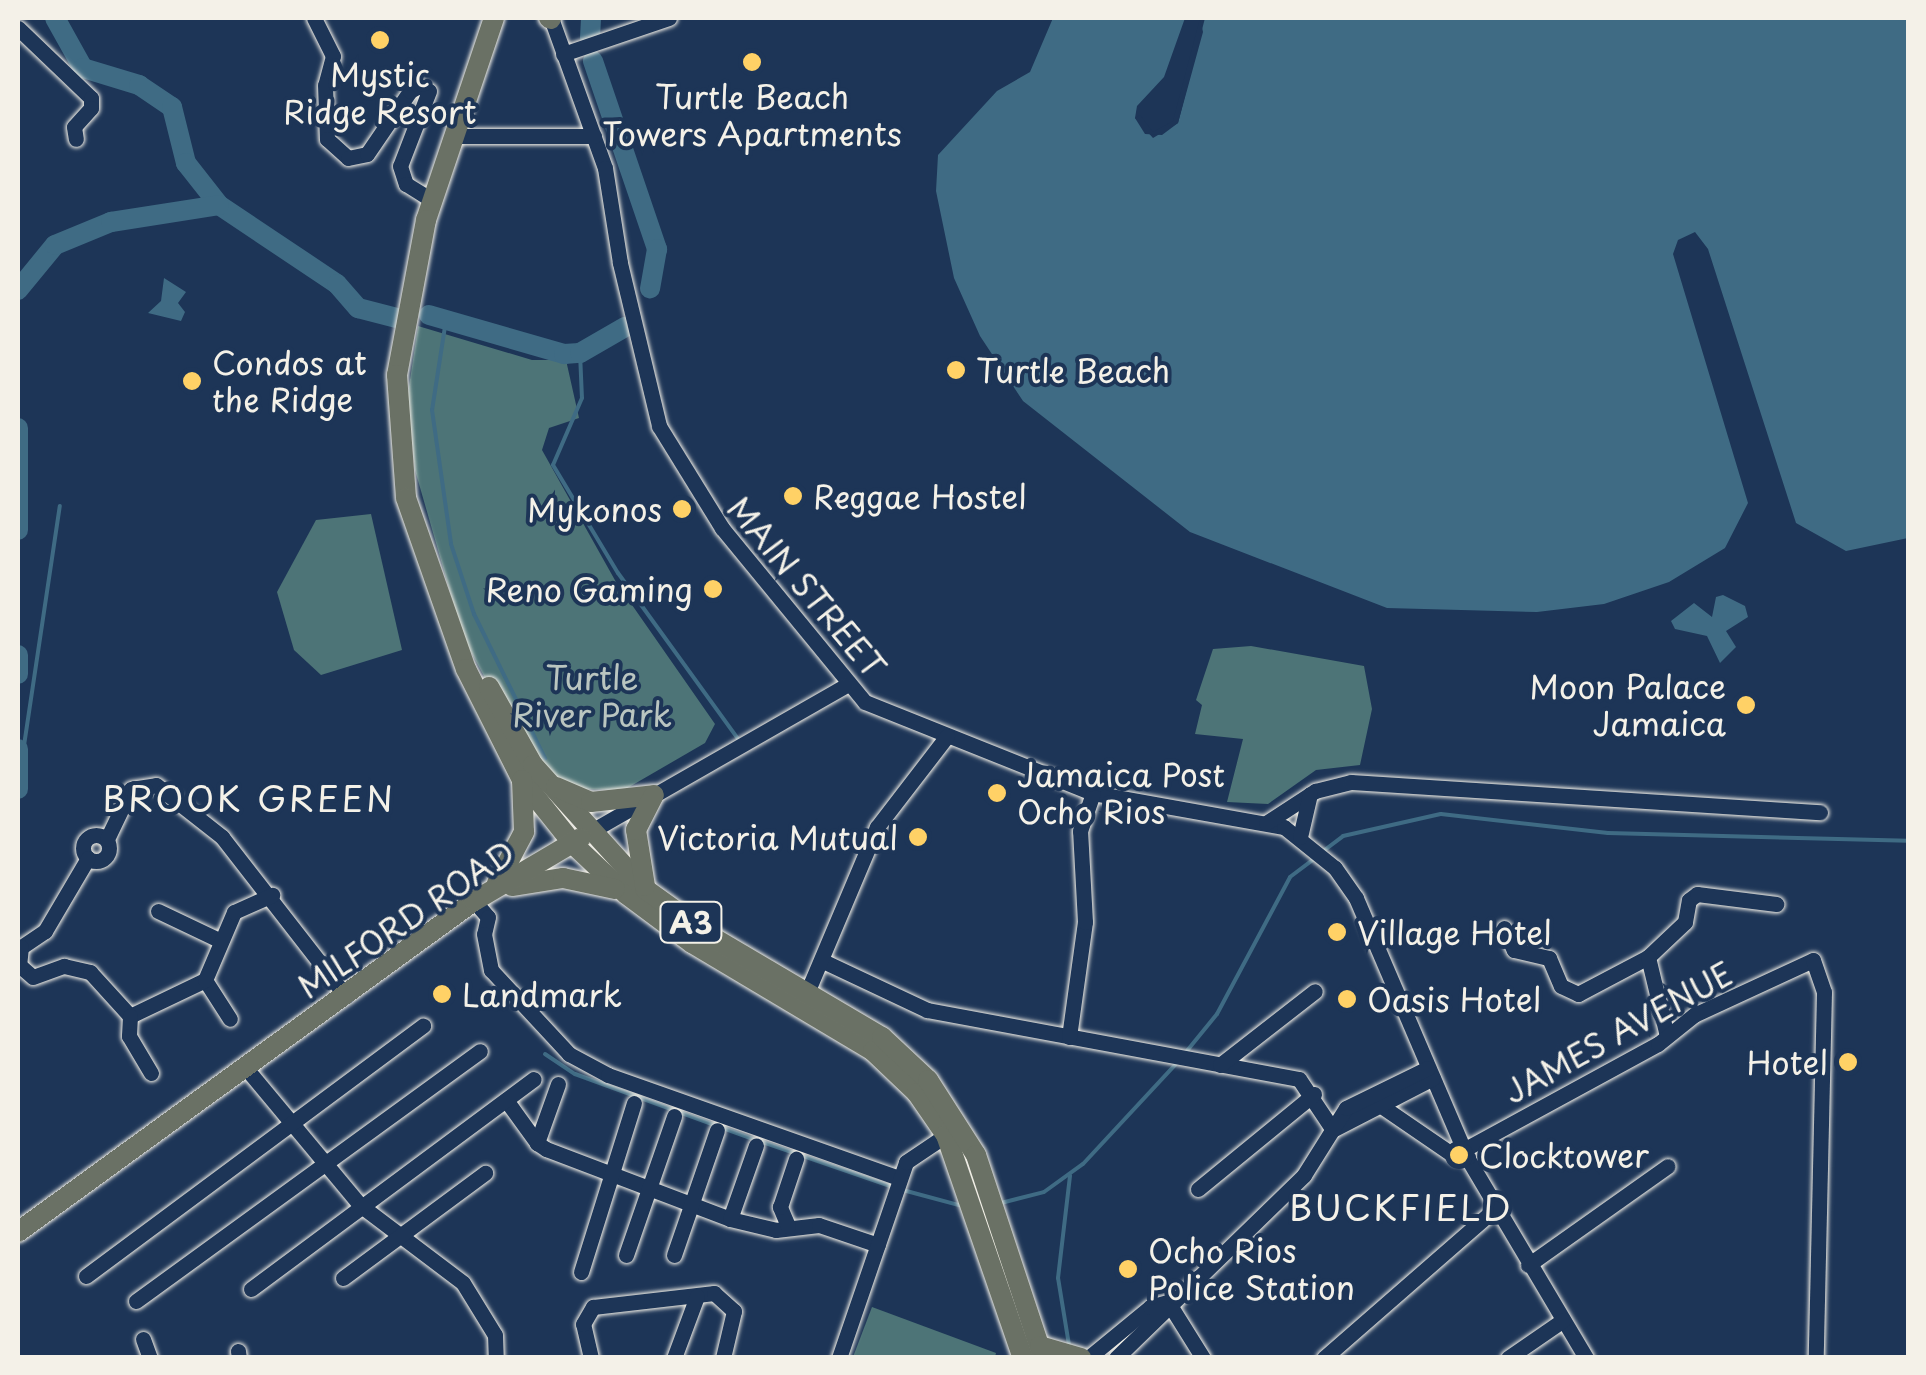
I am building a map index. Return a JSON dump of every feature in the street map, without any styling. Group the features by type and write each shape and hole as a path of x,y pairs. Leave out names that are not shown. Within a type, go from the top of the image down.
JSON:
{"main road":[{"name":"A3","path":"494,18 432,200 403,327 398,419 406,498 444,606 528,772 580,839 636,892 873,1051 917,1093 946,1135 978,1230 1035,1354"},
{"path":"528,772 571,797 591,802 654,795 635,841 636,892 563,878 493,889 524,832 528,772"},
{"name":"MILFORD ROAD","path":"18,1232 474,902 580,839"},
{"name":"A3","path":"803,1002 882,1037 928,1080 968,1141 986,1184 1035,1354"},
{"path":"1035,1354 1085,1358"}],"street":[{"path":"314,18 334,56 325,85 326,140 348,158 366,154 410,91 420,86 428,91 401,178 432,200"},
{"name":"MAIN STREET","path":"550,18 594,136 659,426 694,492 846,685 865,702 1093,793 1266,823 1304,840 1336,868 1356,898 1468,1153 1528,1265 1586,1358"},
{"path":"563,54 669,18"},
{"path":"18,28 91,98 91,108 74,127 76,139"},
{"path":"455,136 594,136"},
{"name":"MILFORD ROAD","path":"580,839 846,685"},
{"path":"803,1002 825,962 854,870 877,826 947,736"},
{"path":"1266,823 1310,794 1339,782 1820,812"},
{"path":"152,1073 129,1036 130,1016 90,972 74,966 24,974 20,948 45,931 88,858 88,838 107,839 131,789 156,785 222,837 272,894 346,996"},
{"path":"1069,1038 1085,922 1080,831 1093,793"},
{"path":"1304,840 1310,794"},
{"path":"130,1016 205,980 234,912 272,894"},
{"path":"1504,928 1519,954 1549,958 1570,993 1591,989 1648,957 1685,922 1689,900 1697,894 1776,904"},
{"path":"474,902 488,917 484,934 491,970 569,1054 608,1076 896,1189"},
{"path":"158,911 219,940"},
{"path":"1648,957 1667,1036"},
{"name":"JAMES AVENUE","path":"1468,1153 1667,1036 1694,1015 1807,958 1818,966 1824,1025 1816,1358"},
{"path":"825,962 927,1010 1299,1078 1314,1094 1332,1130"},
{"path":"205,980 230,1019"},
{"path":"1220,1065 1315,991"},
{"path":"86,1276 423,1026"},
{"path":"136,1301 480,1051"},
{"path":"244,1067 324,1168 360,1205 464,1283 495,1335 496,1358"},
{"path":"1332,1130 1431,1073"},
{"path":"1116,1358 1168,1302 1304,1176 1356,1100 1431,1073"},
{"path":"250,1290 534,1079"},
{"path":"537,1143 558,1084"},
{"path":"1198,1189 1314,1094"},
{"path":"506,1100 537,1143 614,1177 776,1230 819,1225 878,1244"},
{"path":"581,1272 614,1177 634,1103"},
{"path":"1376,1103 1456,1157 1468,1153"},
{"path":"626,1255 674,1116"},
{"path":"674,1255 717,1130"},
{"path":"839,1358 896,1189 914,1153 946,1135"},
{"path":"730,1218 756,1145"},
{"path":"788,1226 780,1208 796,1159"},
{"path":"1528,1265 1668,1166"},
{"path":"343,1278 485,1173"},
{"path":"1324,1358 1498,1206"},
{"path":"591,1358 583,1324 593,1307 721,1295 734,1311 723,1358"},
{"path":"674,1358 697,1296"},
{"path":"1085,1358 1150,1307 1168,1302"},
{"path":"1168,1302 1202,1358"},
{"path":"1508,1358 1562,1320"},
{"path":"143,1339 150,1358"}],"green space":[{"name":"Turtle River Park","path":"418,326 532,360 566,360 579,418 549,428 542,450 616,582 715,724 705,743 624,790 569,789 521,745 463,637 415,470 407,400"},
{"path":"371,514 402,650 321,675 294,650 277,592 316,520"},
{"path":"1251,646 1364,666 1372,709 1360,765 1316,770 1268,804 1227,802 1243,739 1195,734 1202,705 1196,700 1213,649"},
{"path":"872,1307 996,1353 995,1357 853,1357"}],"water":[{"path":"1053,18 1185,18 1164,77 1137,106 1135,118 1153,138 1178,123 1205,18 1908,18 1908,538 1846,551 1796,523 1708,249 1695,232 1678,240 1673,254 1748,503 1725,548 1669,582 1604,604 1537,612 1387,608 1190,532 1023,401 980,336 954,278 936,191 938,155 997,91 1030,72"},
{"path":"164,278 186,292 178,303 185,312 181,321 148,313 161,301"},
{"path":"1723,595 1745,606 1748,617 1726,631 1736,647 1720,663 1707,636 1675,629 1671,621 1694,603 1712,617 1716,597"}],"pier":[{"path":"1200,18 1203,32 1178,123 1162,135 1145,134 1135,118 1140,115 1153,132 1173,121"}],"waterway":[{"path":"55,18 83,68 139,85 172,107 186,163 219,205 337,284 358,308 397,318"},
{"path":"590,38 591,18"},
{"path":"593,61 657,249 650,288"},
{"path":"18,290 55,245 111,222 219,205"},
{"path":"429,315 564,354 580,353 625,327"},
{"path":"446,320 432,410 451,544 474,614 545,758"},
{"path":"580,353 582,398 553,465 618,573 738,739"},
{"path":"18,428 18,530"},
{"path":"19,779 60,506"},
{"path":"18,655 18,674"},
{"path":"18,749 18,789"},
{"path":"1322,852 1343,836 1441,814 1608,833 1908,841"},
{"path":"1186,1052 1217,1014 1290,877 1315,858"},
{"path":"545,1054 575,1074 753,1139"},
{"path":"1001,1203 1044,1192 1083,1164 1177,1063"},
{"path":"762,1142 890,1186"},
{"path":"1069,1345 1058,1278 1070,1176"},
{"path":"899,1189 962,1206"}],"place":[{"name":"Mystic Ridge Resort","path":"380,40"},
{"name":"Turtle Beach Towers Apartments","path":"752,62"},
{"name":"Turtle Beach","path":"956,370"},
{"name":"Condos at the Ridge","path":"192,381"},
{"name":"Reggae Hostel","path":"793,496"},
{"name":"Mykonos","path":"682,509"},
{"name":"Reno Gaming","path":"713,589"},
{"name":"Moon Palace Jamaica","path":"1746,705"},
{"name":"Jamaica Post Ocho Rios","path":"997,793"},
{"name":"Victoria Mutual","path":"918,837"},
{"name":"Village Hotel","path":"1337,932"},
{"name":"Landmark","path":"442,994"},
{"name":"Oasis Hotel","path":"1347,999"},
{"name":"Hotel","path":"1848,1062"},
{"name":"Clocktower","path":"1459,1155"},
{"name":"Ocho Rios Police Station","path":"1128,1269"}],"district":[{"name":"BROOK GREEN","path":"249,798"},
{"name":"BUCKFIELD","path":"1401,1207"}]}
